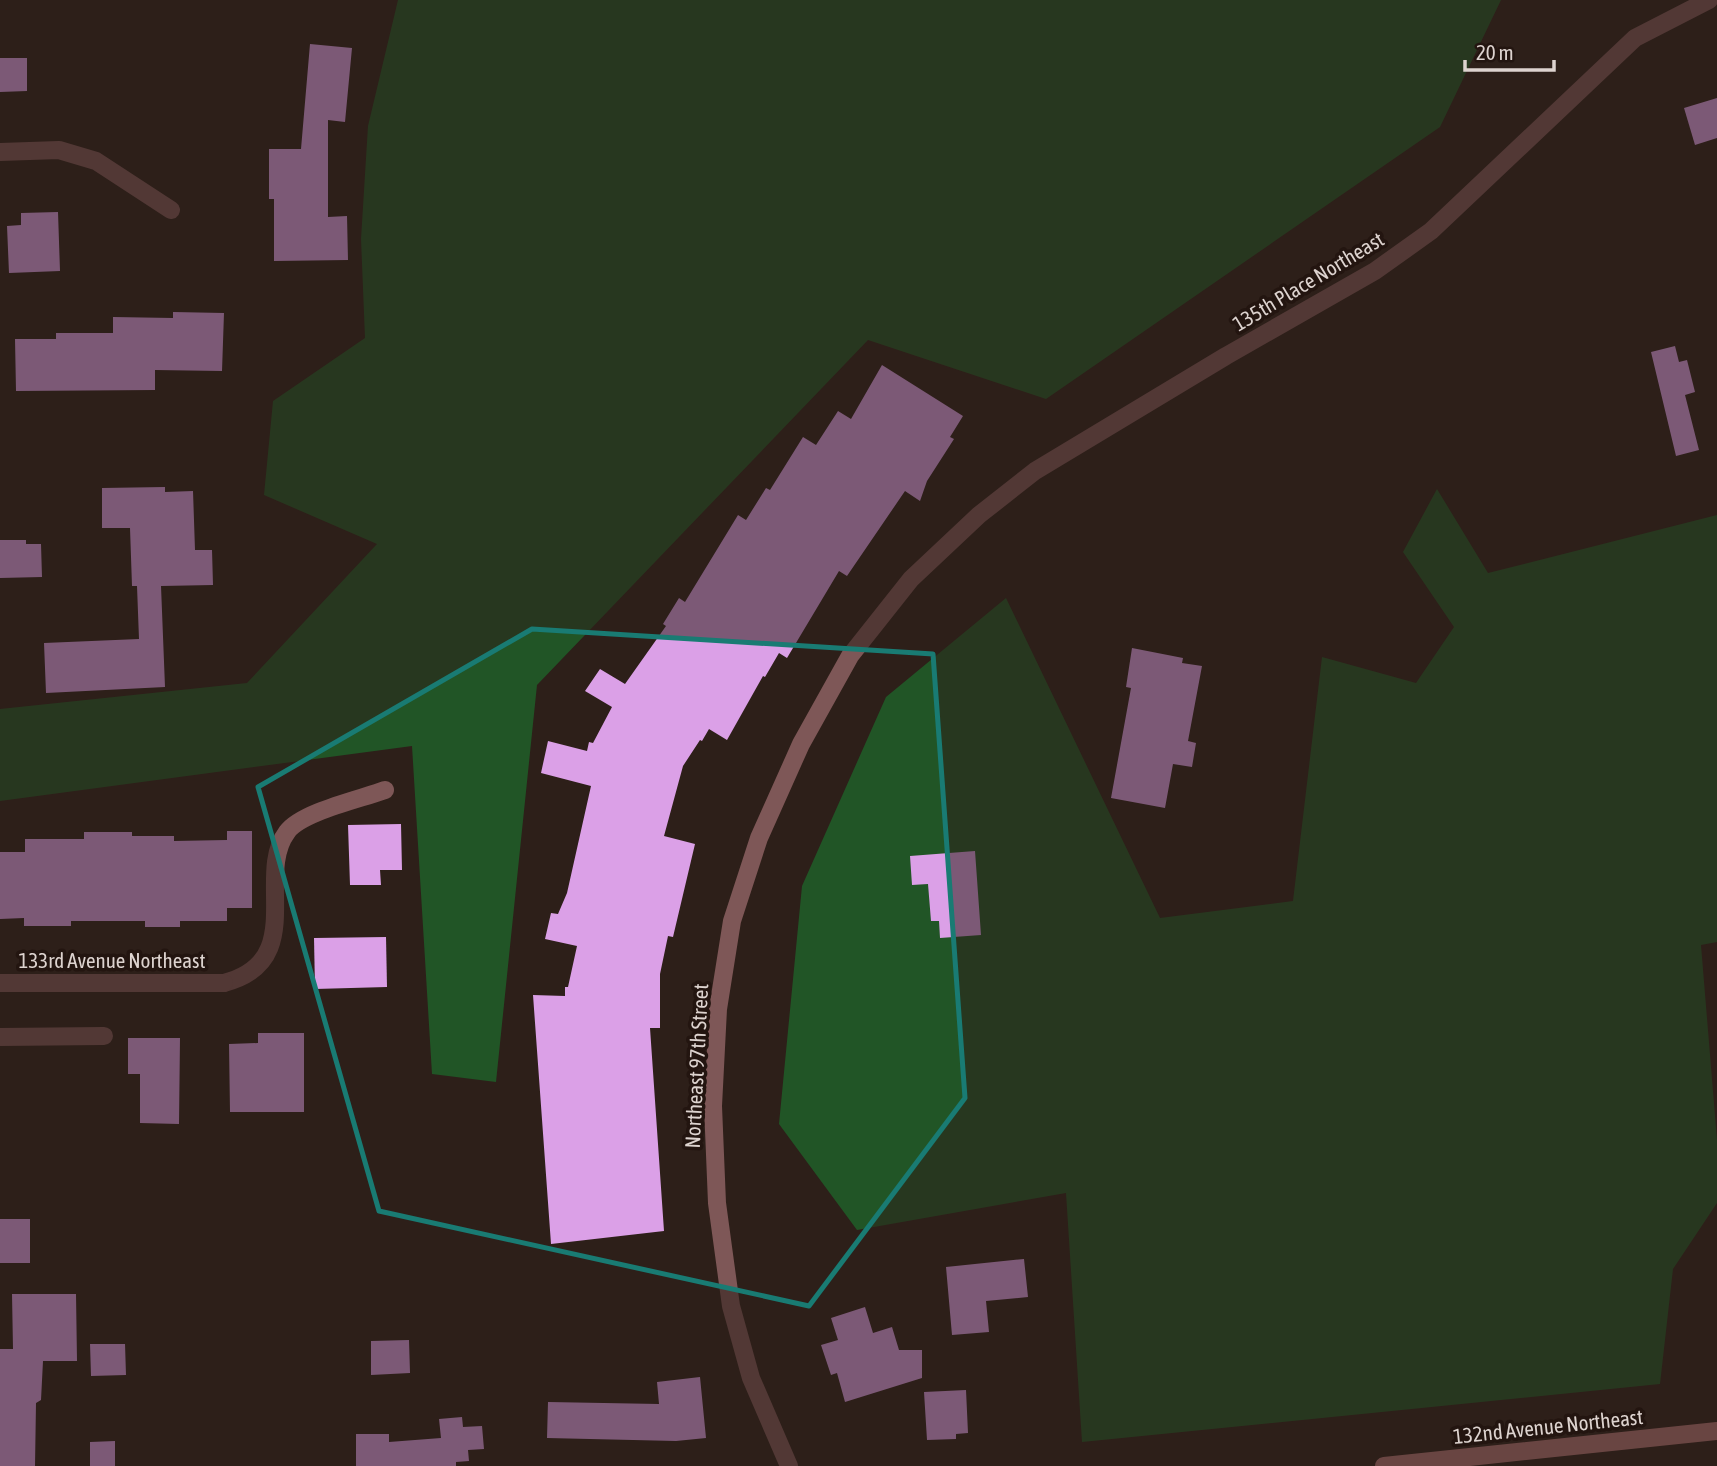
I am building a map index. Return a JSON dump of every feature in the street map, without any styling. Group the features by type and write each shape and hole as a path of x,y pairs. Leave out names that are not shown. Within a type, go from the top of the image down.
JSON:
{"street":[{"name":"135th Place Northeast","path":"911,579 979,514 1035,471 1226,356 1375,271 1431,231 1635,38 1709,0"},
{"path":"0,152 59,150 96,161 171,210"},
{"name":"Northeast 97th Street","path":"789,1466 751,1378 731,1306 717,1203 713,1107 718,1009 732,921 759,838 801,744 850,656 911,579"},
{"name":"133rd Avenue Northeast","path":"0,983 224,983 251,970 272,940 276,925 276,858 288,830 301,820 385,790"},
{"path":"0,1037 104,1036"},
{"name":"132nd Avenue Northeast","path":"1384,1466 1717,1431"},
{"path":"1566,1466 1567,1447"}],"highlighted area":[{"path":"532,629 933,654 965,1098 809,1306 379,1211 258,787"}],"green space":[{"path":"398,0 1501,0 1440,127 1046,399 868,340 537,685 496,1082 432,1074 412,746 0,801 0,709 247,683 377,544 264,495 273,401 365,338 361,239 368,126"},
{"path":"1437,489 1488,573 1717,515 1717,942 1701,945 1717,1140 1717,1203 1673,1269 1660,1384 1082,1442 1066,1193 857,1230 779,1124 802,886 886,697 1006,598 1160,918 1293,901 1322,657 1416,683 1454,627 1403,552"}],"building":[{"path":"310,44 352,48 345,122 328,120 328,217 347,216 348,260 274,261 274,199 269,199 269,149 301,149"},
{"path":"0,58 27,58 27,91 0,92"},
{"path":"1717,98 1717,138 1695,145 1684,108"},
{"path":"58,212 60,271 9,273 7,226 21,225 21,213"},
{"path":"173,312 224,313 222,371 155,370 155,390 16,391 15,339 56,339 56,333 113,333 113,317 173,318"},
{"path":"1675,346 1679,362 1687,360 1695,392 1685,395 1699,450 1676,456 1651,352"},
{"path":"882,365 963,416 950,437 954,439 927,481 920,501 905,491 847,576 839,571 787,658 779,653 765,677 763,676 727,740 709,729 702,741 700,740 683,766 664,836 695,844 673,937 668,936 660,974 660,1028 650,1028 664,1231 551,1244 533,995 565,996 565,987 568,987 577,946 545,939 551,913 558,914 567,893 591,786 541,773 548,741 587,751 589,742 593,743 612,707 585,691 600,669 625,684 666,626 663,624 679,598 685,602 738,515 746,520 766,488 770,490 803,437 816,445 838,411 851,419"},
{"path":"165,487 165,492 193,491 195,550 212,550 213,585 161,586 165,687 46,693 44,643 139,639 137,586 132,586 130,528 102,528 102,488"},
{"path":"0,540 26,540 26,544 41,544 42,577 0,578"},
{"path":"1132,648 1183,658 1182,663 1202,666 1188,741 1196,743 1192,767 1173,764 1165,808 1111,798 1131,688 1126,687"},
{"path":"401,824 402,870 380,870 381,885 350,885 348,825"},
{"path":"227,831 252,831 252,908 227,908 227,921 180,921 180,927 145,927 145,921 71,921 71,926 24,926 24,918 0,919 0,852 25,852 25,839 84,839 84,832 132,832 132,836 174,836 174,841 227,840"},
{"path":"975,851 981,935 940,938 939,921 931,921 928,884 912,885 910,856"},
{"path":"386,937 387,987 315,989 314,938"},
{"path":"258,1033 304,1033 304,1112 230,1112 229,1044 258,1043"},
{"path":"128,1038 180,1038 179,1124 140,1123 140,1074 128,1074"},
{"path":"0,1219 30,1219 30,1263 0,1263"},
{"path":"1024,1259 1028,1297 986,1301 989,1332 952,1335 946,1267"},
{"path":"12,1294 76,1294 77,1361 43,1361 41,1400 36,1403 35,1466 0,1466 0,1349 13,1349"},
{"path":"865,1307 873,1333 892,1327 899,1350 922,1350 922,1378 845,1402 837,1373 831,1375 821,1345 838,1340 831,1318"},
{"path":"409,1340 410,1373 371,1375 371,1341"},
{"path":"90,1344 125,1344 126,1375 91,1376"},
{"path":"700,1377 706,1438 676,1441 547,1438 548,1402 659,1404 657,1382"},
{"path":"966,1390 968,1433 956,1434 956,1439 927,1440 924,1392"},
{"path":"462,1417 463,1427 482,1426 484,1449 468,1450 469,1461 456,1462 456,1466 356,1466 356,1434 389,1434 389,1442 441,1438 439,1419"},
{"path":"115,1441 115,1466 90,1466 90,1442"}]}
